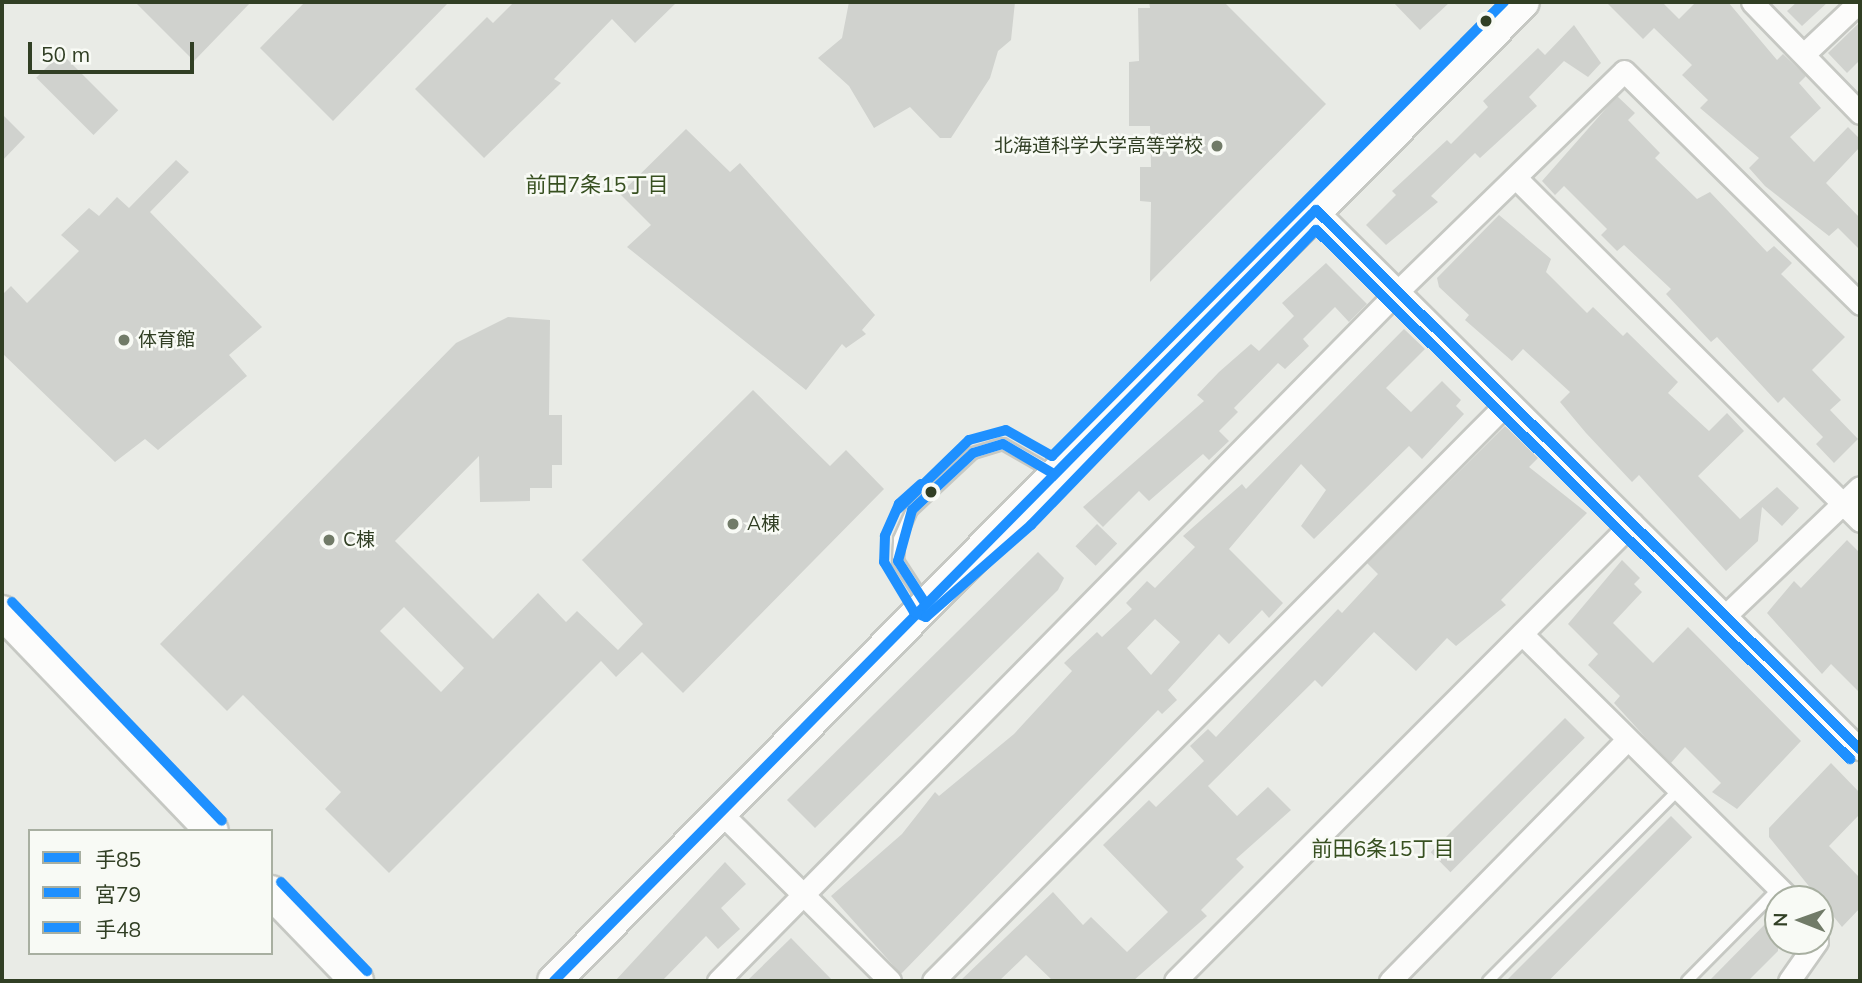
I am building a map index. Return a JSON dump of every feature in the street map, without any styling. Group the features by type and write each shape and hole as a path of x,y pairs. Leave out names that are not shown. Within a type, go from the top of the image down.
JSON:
{"street":[{"path":"554,981 722,814 925,603 1021,515 1054,474 1523,2"},
{"path":"1752,2 1860,113"},
{"path":"1804,54 1860,2"},
{"path":"718,981 1398,291 1624,71 1860,304"},
{"path":"1516,178 1860,521"},
{"path":"1316,210 1860,748"},
{"path":"933,981 1509,401"},
{"path":"1726,615 1860,488"},
{"path":"1175,981 1632,523"},
{"path":"2,612 210,829"},
{"path":"1522,634 1775,885"},
{"path":"1390,981 1628,739"},
{"path":"722,814 890,981"},
{"path":"273,894 357,981"},
{"path":"1790,981 1808,955"}],"lane":[{"path":"925,603 898,561 899,539 912,510 973,453 1003,443 1054,474"},
{"path":"1488,981 1679,789"},
{"path":"1687,981 1764,912"}],"building":[{"path":"135,2 251,2 194,61"},
{"path":"305,2 449,2 333,121 260,48"},
{"path":"514,2 677,2 635,43 612,19 554,79 561,83 484,158 415,89 487,17 493,23"},
{"path":"849,2 1015,2 1011,40 998,51 990,78 951,138 940,138 910,107 874,128 849,86 818,58 842,38"},
{"name":"北海道科学大学高等学校","path":"1149,2 1224,2 1326,104 1150,282 1151,202 1140,201 1140,167 1151,167 1150,126 1129,126 1129,62 1139,61 1138,8 1150,8"},
{"path":"1393,2 1450,2 1420,30"},
{"path":"1606,2 1662,2 1679,19 1696,2 1728,2 1777,60 1783,54 1806,76 1799,83 1821,108 1790,137 1814,162 1848,127 1860,139 1860,147 1826,183 1860,218 1860,250 1838,228 1829,236 1765,186 1749,168 1759,158 1700,108 1708,100 1682,75 1692,65 1654,28 1643,39"},
{"path":"1797,2 1828,2 1802,26 1787,11"},
{"path":"1860,22 1860,60 1847,73 1828,53"},
{"path":"1574,25 1601,63 1588,77 1564,61 1529,97 1537,106 1480,158 1475,153 1431,196 1438,202 1386,245 1366,225 1396,195 1392,191 1447,140 1451,144 1488,107 1483,101 1538,48 1545,55"},
{"path":"61,53 118,110 94,135 36,78"},
{"path":"1617,96 1635,113 1628,120 1660,153 1655,158 1697,199 1710,192 1767,252 1774,246 1792,263 1781,274 1845,337 1812,370 1841,400 1830,410 1858,439 1834,463 1816,444 1823,437 1784,397 1778,403 1717,337 1711,342 1666,294 1671,289 1624,245 1617,251 1601,235 1607,229 1564,186 1555,195 1542,181"},
{"path":"2,114 25,137 2,161"},
{"path":"686,129 730,172 740,163 875,315 862,330 866,334 846,348 842,344 806,390 627,247 651,225 620,194"},
{"name":"体育館","path":"176,160 189,172 150,212 262,327 229,355 247,376 158,450 145,439 115,462 2,353 2,295 11,286 27,303 79,251 61,235 89,208 99,216 117,197 129,208"},
{"path":"1499,215 1551,259 1546,272 1587,313 1593,307 1623,336 1627,332 1678,382 1668,393 1709,431 1727,413 1744,431 1698,476 1740,519 1777,487 1799,508 1782,526 1762,507 1758,541 1726,571 1639,475 1632,482 1586,433 1560,402 1570,392 1523,349 1512,361 1465,320 1469,315 1439,287 1437,278"},
{"path":"1326,263 1367,304 1349,322 1335,307 1303,339 1309,346 1285,369 1278,363 1234,408 1238,412 1219,431 1229,441 1209,460 1203,454 1149,501 1139,491 1103,527 1083,507 1204,401 1197,395 1219,372 1251,344 1259,351 1294,316 1282,303"},
{"path":"508,317 550,320 549,415 562,415 562,465 552,465 552,488 530,488 530,501 480,502 479,456 395,541 493,639 538,593 566,622 577,611 618,650 643,624 582,560 753,390 830,466 846,450 884,489 683,693 642,652 616,677 601,661 389,873 325,809 341,792 243,695 227,711 160,644 456,343","holes":["404,607 464,668 441,692 380,631"]},
{"path":"1404,329 1425,349 1386,388 1411,412 1442,381 1461,400 1456,406 1464,414 1422,459 1409,446 1314,539 1301,526 1326,490 1301,464 1229,549 1283,603 1269,618 1262,610 1229,644 1219,634 1168,690 1177,700 1162,714 1158,710 901,974 831,896 902,834 935,792 939,796 1014,734 1072,671 1064,663 1097,632 1102,637 1132,609 1126,603 1147,581 1155,588 1195,547 1183,536 1242,484 1246,489","holes":["1155,619 1180,642 1151,675 1127,648"]},
{"path":"1505,426 1538,458 1529,467 1587,513 1501,600 1506,605 1456,646 1447,638 1416,671 1374,632 1322,687 1315,680 1208,786 1237,816 1268,787 1291,810 1236,859 1244,867 1201,910 1207,916 1133,981 1053,981 1026,955 999,981 960,981 1053,892 1083,925 1091,917 1127,952 1168,912 1103,845 1149,800 1156,807 1204,761 1190,746 1208,729 1216,737 1338,609 1342,613 1378,574 1367,563"},
{"path":"1097,524 1117,543 1096,566 1075,546"},
{"path":"1847,540 1860,553 1860,693 1831,664 1822,674 1767,613 1794,581 1801,588"},
{"path":"1038,552 1064,578 1058,590 815,828 787,800"},
{"path":"1622,560 1640,578 1634,584 1642,592 1613,623 1653,663 1688,627 1801,741 1737,809 1712,792 1721,783 1685,747 1671,763 1614,703 1620,696 1588,665 1598,654 1568,624"},
{"path":"1565,718 1585,738 1450,872 1431,852"},
{"path":"1831,763 1860,793 1860,814 1829,846 1860,878 1860,908 1842,927 1834,917 1834,885 1808,885 1769,837 1769,828"},
{"path":"1671,816 1692,837 1548,981 1506,981"},
{"path":"725,862 746,884 721,908 740,929 718,949 706,936 662,981 615,981"},
{"path":"1764,925 1764,955 1774,955 1748,981 1709,981"},
{"path":"791,938 833,981 747,981"}],"transit line":[{"name":"手48","path":"898,509 969,440 1006,430 1052,456 1504,2"},
{"name":"手85","path":"1316,210 1860,749"},
{"name":"手85","path":"554,981 1316,210"},
{"name":"宮79","path":"921,484 899,504 885,536 884,562 914,612 926,617 1031,525 1316,230 1850,759"},
{"name":"手85","path":"925,603 898,561 912,510 973,453 1003,444 1054,474"},
{"name":"手48","path":"12,602 222,821"},
{"name":"手48","path":"281,882 367,971"}],"place":[{"name":"北海道科学大学高等学校","path":"1217,146"},
{"name":"体育館","path":"124,340"},
{"name":"A棟","path":"733,524"},
{"name":"C棟","path":"329,540"}],"district":[{"name":"前田7条15丁目","path":"597,184"},
{"name":"前田6条15丁目","path":"1383,848"}]}
